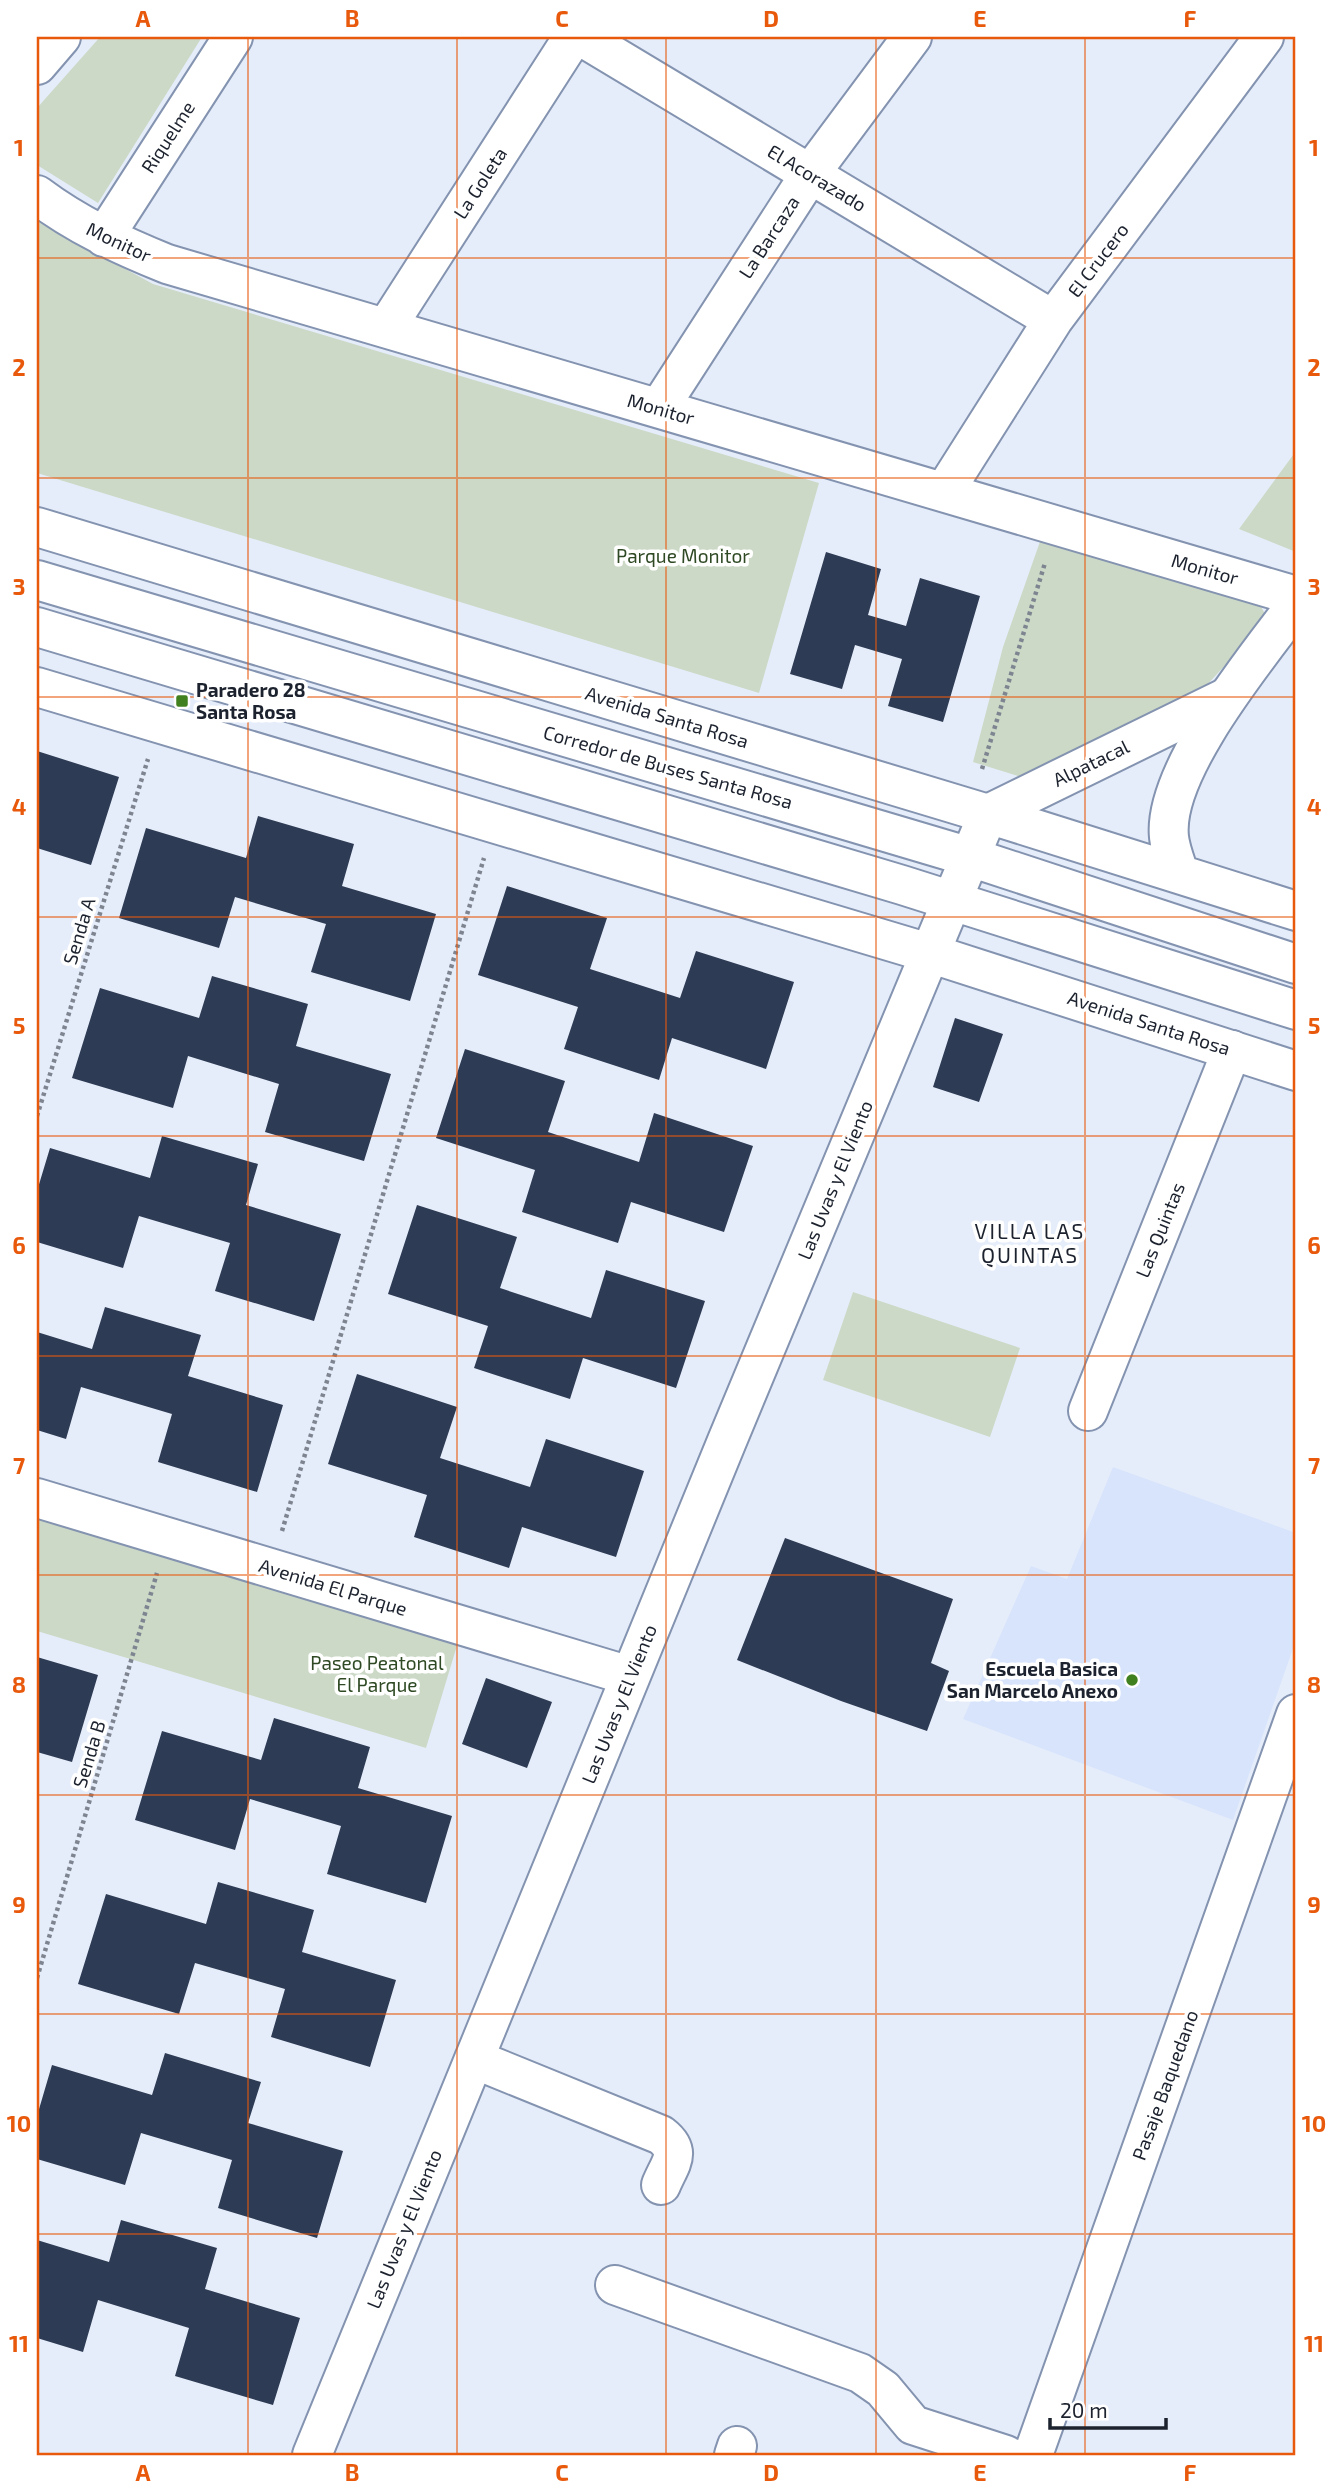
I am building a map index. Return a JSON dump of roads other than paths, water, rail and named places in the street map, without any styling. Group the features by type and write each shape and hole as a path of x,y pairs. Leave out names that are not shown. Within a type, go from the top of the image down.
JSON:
{"street":[{"path":"37,65 61,37"},
{"name":"Riquelme","path":"104,237 233,37"},
{"name":"La Goleta","path":"386,328 573,37"},
{"name":"El Acorazado","path":"582,37 1053,320"},
{"name":"La Barcaza","path":"659,408 810,174 912,37"},
{"name":"El Crucero","path":"944,492 1053,320 1265,37"},
{"name":"Monitor","path":"37,195 65,216 104,237 167,264 1296,596"},
{"name":"Avenida Santa Rosa","path":"37,527 988,814 1296,911"},
{"name":"Corredor de Buses Santa Rosa","path":"37,580 970,857 1296,964"},
{"name":"Alpatacal","path":"988,814 1227,697 1296,605"},
{"path":"37,627 952,900 1296,1010"},
{"name":"Avenida Santa Rosa","path":"37,687 929,953 1296,1071"},
{"path":"1179,873 1169,838 1172,806 1196,748 1227,697"},
{"path":"929,953 988,814"},
{"name":"Las Uvas y El Viento","path":"312,2455 929,953"},
{"name":"Las Quintas","path":"1088,1411 1232,1050"},
{"name":"Avenida El Parque","path":"37,1498 630,1676"},
{"name":"Pasaje Baquedano","path":"1033,2455 1296,1714"},
{"path":"474,2059 661,2134 672,2143 674,2153 661,2185"},
{"path":"615,2285 860,2373 884,2389 913,2425 1006,2455"}],"place":[{"name":"Paradero 28 Santa Rosa","path":"182,701"},
{"name":"Escuela Basica San Marcelo Anexo","path":"1132,1680"}],"district":[{"name":"VILLA LAS QUINTAS","path":"1030,1244"}],"park label":[{"name":"Parque Monitor","path":"683,556"},
{"name":"Paseo Peatonal El Parque","path":"377,1674"}]}
